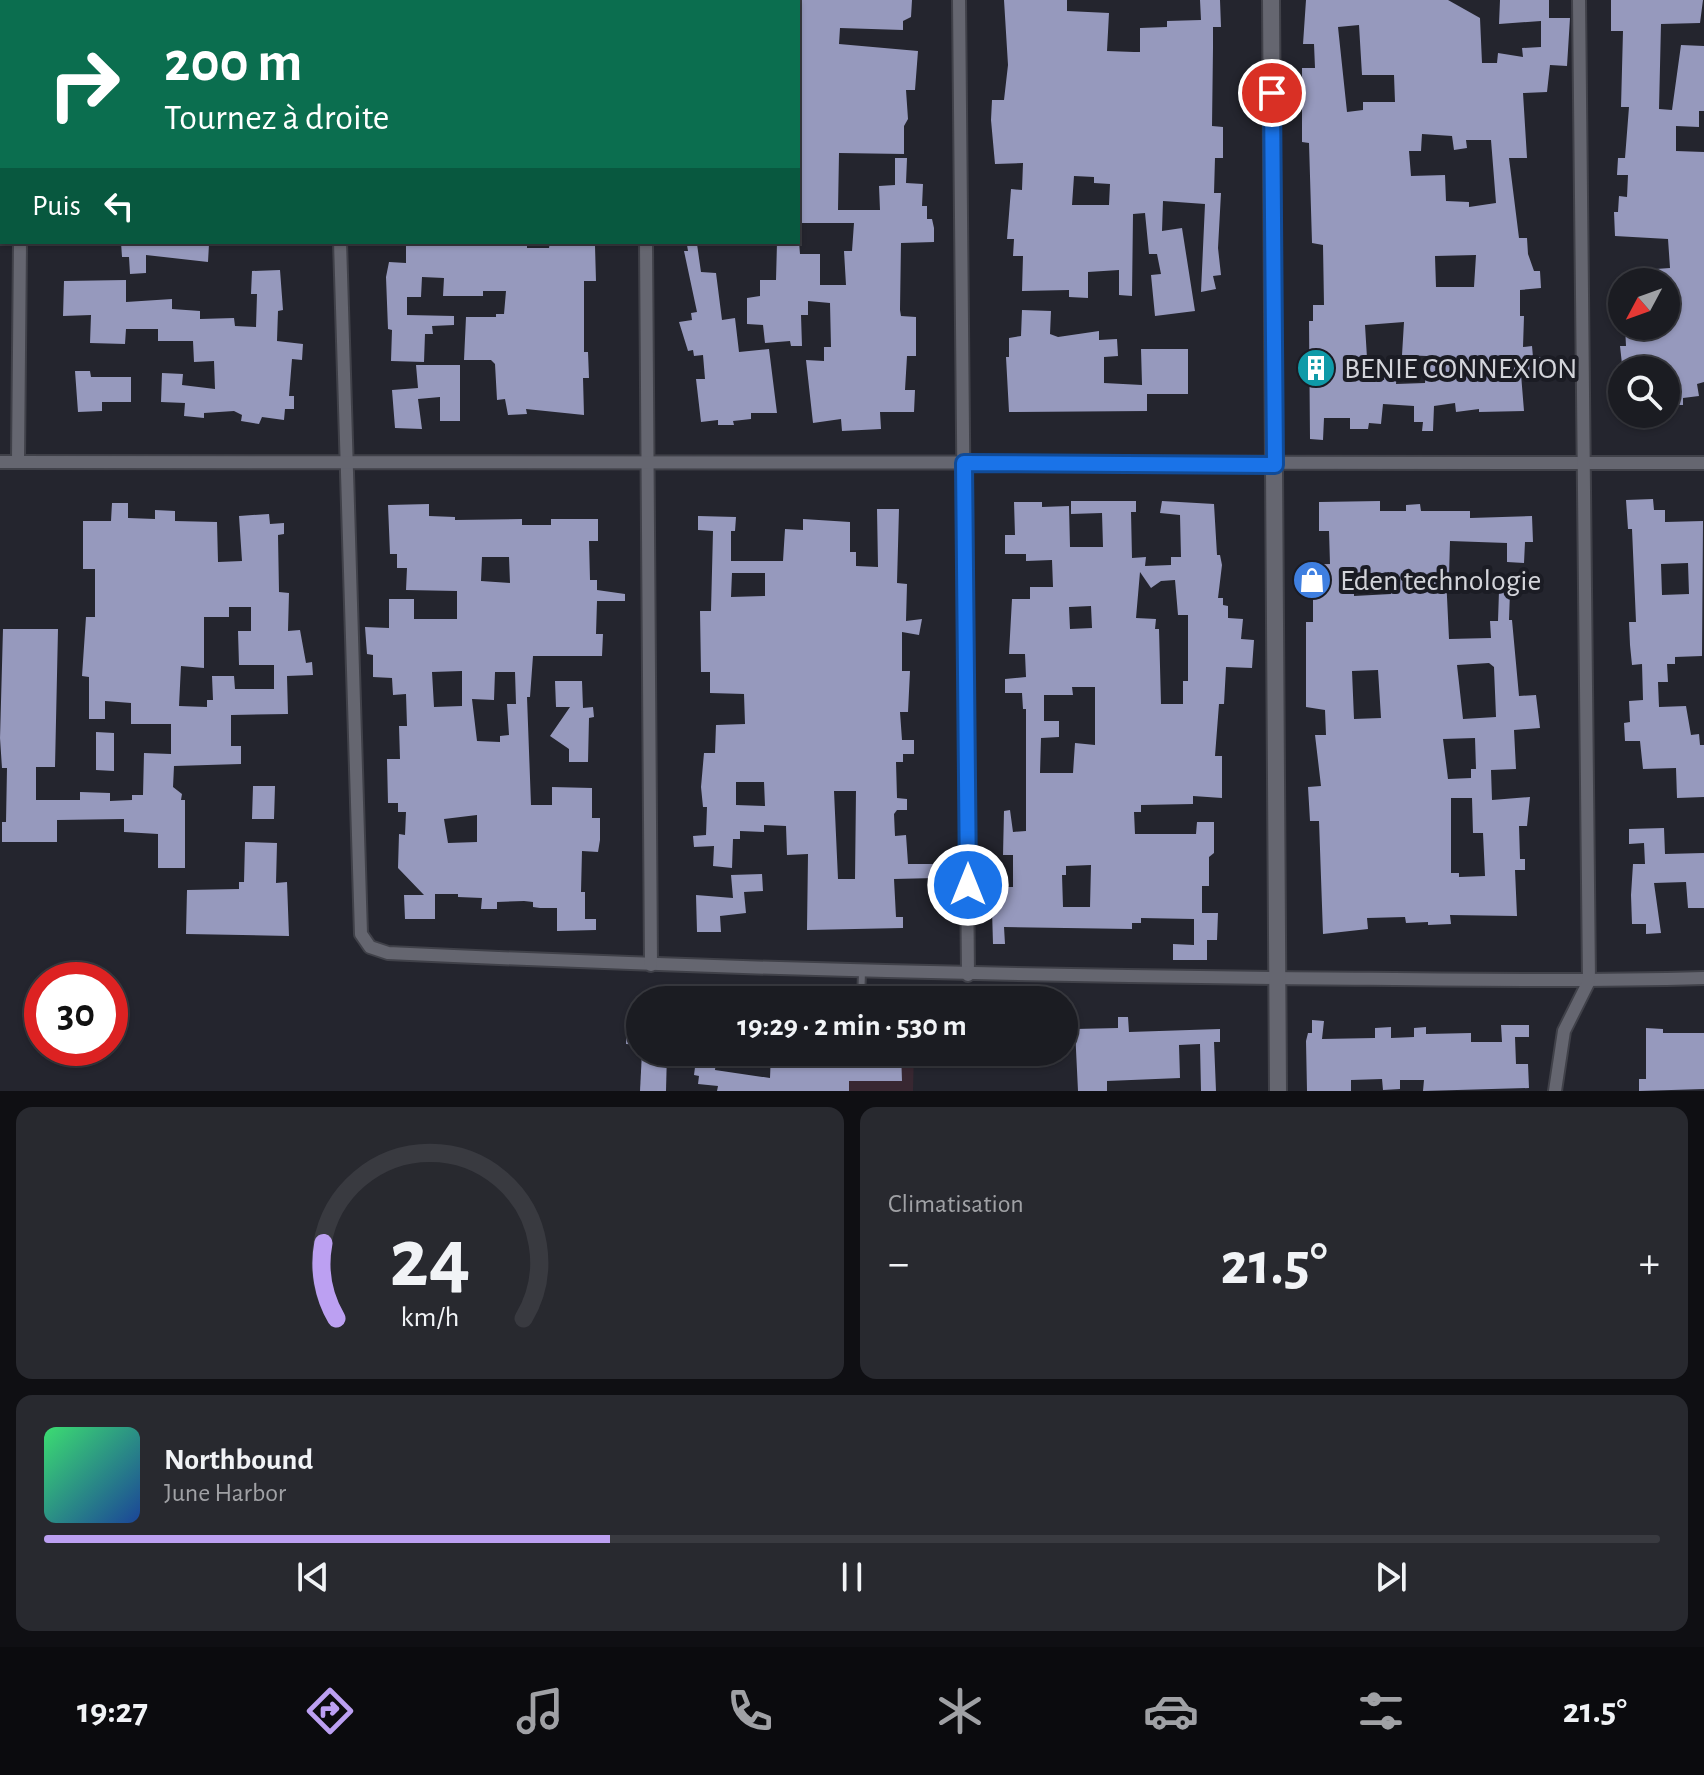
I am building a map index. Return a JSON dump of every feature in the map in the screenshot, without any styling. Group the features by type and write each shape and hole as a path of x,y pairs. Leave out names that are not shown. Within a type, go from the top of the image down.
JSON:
{"street":[{"path":"959,0 968,975"},
{"path":"1271,0 1278,1091"},
{"path":"1555,1091 1564,1031 1589,981 1579,0"},
{"path":"18,460 20,244"},
{"path":"340,244 344,460 361,934 370,947 388,953 968,975 1589,981 1704,978"},
{"path":"646,244 651,965"},
{"path":"0,462 1704,463"}],"lane":[{"path":"862,972 862,986"}],"shaded area":[{"path":"804,1066 914,1066 913,1091 803,1091"}],"building":[{"path":"801,0 912,0 911,17 903,21 903,30 840,28 839,44 918,51 915,90 906,90 908,119 904,126 904,154 839,153 838,210 880,210 879,186 895,185 895,158 907,158 906,183 923,184 922,206 927,206 927,219 932,219 934,228 934,242 901,243 901,316 916,317 916,356 907,356 905,390 915,390 914,412 880,412 881,429 842,431 841,419 813,423 806,360 824,361 824,347 831,347 830,303 808,301 808,315 801,315 802,346 791,346 790,341 765,343 763,325 747,324 747,298 760,296 760,280 776,280 777,244 799,244 800,254 820,254 820,285 846,285 844,251 852,251 854,223 800,223"},
{"path":"1004,0 1067,0 1067,11 1109,13 1107,51 1140,52 1140,28 1167,27 1167,21 1201,20 1200,0 1220,0 1221,27 1213,27 1212,126 1223,127 1223,158 1215,158 1214,193 1221,193 1218,248 1221,275 1213,276 1216,289 1201,292 1205,204 1163,201 1162,231 1182,228 1195,311 1155,316 1151,275 1161,274 1157,254 1149,254 1145,213 1133,214 1132,296 1119,295 1119,270 1088,272 1088,298 1069,297 1069,290 1022,291 1023,256 1013,256 1014,239 1007,239 1011,189 1022,190 1023,163 995,164 991,120 992,100 1004,100 1008,65","holes":["1074,176 1094,177 1094,183 1110,184 1109,205 1072,205"]},
{"path":"1306,0 1448,0 1480,18 1482,63 1497,63 1498,53 1523,57 1522,48 1541,47 1541,21 1499,24 1500,0 1549,0 1549,18 1570,18 1567,66 1550,65 1547,92 1523,93 1527,158 1509,158 1519,238 1527,238 1534,271 1540,271 1541,288 1520,290 1520,316 1524,316 1523,347 1532,346 1533,357 1542,357 1542,375 1521,374 1524,411 1479,412 1479,409 1456,412 1455,403 1434,406 1433,431 1422,431 1423,422 1414,422 1414,406 1383,404 1381,424 1369,423 1368,429 1350,429 1350,418 1324,418 1323,440 1310,439 1309,321 1313,321 1313,305 1324,305 1323,245 1312,243 1309,143 1302,142 1302,68 1315,68 1314,44 1303,44","holes":["1359,25 1362,75 1394,75 1395,102 1363,102 1363,110 1347,112 1338,27","1422,134 1452,136 1454,150 1467,148 1466,140 1491,140 1496,203 1469,207 1469,202 1446,201 1445,175 1411,176 1409,151 1421,151","1476,255 1474,287 1436,287 1435,256","1404,322 1402,355 1427,356 1425,383 1396,384 1397,373 1385,372 1384,380 1345,378 1345,357 1367,358 1365,325"]},
{"path":"1611,0 1703,0 1700,23 1661,24 1659,109 1672,110 1681,45 1704,46 1704,111 1699,111 1699,127 1676,126 1676,151 1704,152 1704,382 1697,384 1699,396 1683,398 1683,405 1680,405 1680,356 1621,356 1620,346 1626,346 1626,340 1680,340 1680,268 1670,268 1668,239 1615,236 1614,212 1618,212 1619,196 1627,197 1628,175 1617,175 1618,158 1625,158 1629,107 1621,107 1623,31 1611,31"},
{"path":"121,244 209,244 208,262 146,255 146,273 130,274 129,257 122,257"},
{"path":"406,244 527,244 527,248 549,248 550,244 595,246 596,281 584,281 584,352 588,352 589,378 583,378 584,415 526,409 527,414 508,415 505,399 497,400 495,364 491,360 464,360 466,317 504,314 506,291 483,291 483,296 443,296 444,278 422,277 421,297 407,297 407,315 454,316 454,325 432,326 433,334 425,334 424,362 391,361 392,330 388,329 386,277 389,262 406,263"},
{"path":"697,244 701,272 716,273 722,320 735,318 739,352 769,349 777,413 751,413 751,419 733,421 734,425 718,425 718,420 701,422 696,379 705,379 703,355 694,356 693,350 688,351 679,322 692,320 691,313 697,312 684,251 688,251 687,245"},
{"path":"280,270 283,310 278,311 277,341 303,344 302,360 292,359 289,396 294,396 294,409 285,409 284,420 262,417 259,424 241,421 242,415 234,411 204,413 204,418 184,416 185,403 161,402 162,373 183,374 182,385 215,389 214,361 194,362 193,341 158,341 158,329 126,329 125,344 90,343 91,315 63,316 64,281 126,280 126,302 172,299 172,309 200,311 200,319 234,318 235,326 256,327 257,294 251,294 252,271"},
{"path":"1022,310 1051,311 1050,334 1058,337 1099,331 1099,340 1117,339 1118,356 1104,357 1104,383 1142,385 1141,349 1188,349 1188,394 1147,394 1147,411 1009,412 1006,357 1009,357 1009,338 1021,336"},
{"path":"416,365 460,365 460,421 440,421 440,397 418,399 422,429 395,428 392,390 418,388"},
{"path":"75,371 90,371 91,377 131,377 131,402 102,402 102,411 78,412"},
{"path":"1653,499 1654,510 1665,510 1665,522 1703,521 1702,656 1675,657 1675,664 1667,664 1668,682 1658,682 1659,707 1686,706 1691,735 1699,734 1700,745 1704,745 1704,797 1677,798 1676,768 1643,769 1640,741 1625,741 1624,723 1630,722 1629,701 1643,700 1642,664 1632,665 1630,645 1629,622 1636,622 1632,529 1628,529 1626,500","holes":["1688,563 1689,594 1662,595 1661,564"]},
{"path":"1071,501 1136,501 1136,512 1131,512 1132,558 1146,557 1145,566 1171,565 1171,557 1181,557 1180,515 1160,513 1162,501 1214,504 1217,555 1220,555 1222,565 1218,598 1223,598 1223,605 1228,606 1228,618 1243,619 1241,639 1254,640 1252,668 1226,667 1224,704 1219,704 1215,756 1222,756 1222,798 1193,796 1193,804 1141,805 1141,812 1134,812 1135,834 1196,834 1197,822 1214,822 1214,853 1209,857 1209,886 1202,886 1202,913 1218,913 1217,940 1207,940 1207,960 1173,960 1173,944 1194,945 1194,919 1141,918 1141,923 1132,923 1132,929 1004,927 1005,944 993,944 992,910 976,910 976,887 1013,887 1013,855 1003,855 1004,811 1010,810 1013,832 1026,831 1026,709 1023,709 1022,693 1005,693 1005,679 1026,677 1025,654 1009,654 1012,599 1030,599 1030,587 1053,587 1052,560 1026,561 1026,554 1005,554 1005,535 1015,535 1014,502 1042,502 1042,507 1069,506 1070,547 1103,547 1102,513 1071,514","holes":["1140,572 1151,588 1161,581 1175,580 1178,615 1188,615 1188,681 1183,681 1183,704 1161,704 1159,629 1155,629 1156,619 1136,618","1091,606 1092,628 1070,629 1069,607","1072,687 1095,687 1095,745 1075,743 1073,773 1040,773 1041,738 1059,737 1059,721 1044,721 1044,695 1073,695","1091,865 1090,907 1063,907 1062,875 1066,875 1066,866"]},
{"path":"1380,501 1380,511 1406,511 1406,505 1420,504 1421,511 1470,511 1470,518 1532,516 1533,542 1525,542 1524,563 1507,562 1507,543 1450,541 1449,576 1446,576 1449,639 1491,638 1490,621 1498,621 1499,591 1510,592 1509,620 1512,620 1519,696 1536,695 1540,728 1514,730 1516,769 1491,770 1492,800 1530,797 1527,826 1519,826 1520,859 1525,859 1525,870 1515,870 1517,916 1450,915 1451,924 1428,925 1428,922 1406,923 1405,917 1367,918 1368,929 1323,934 1319,821 1310,821 1308,787 1321,786 1315,735 1326,735 1325,710 1306,707 1306,622 1313,622 1313,593 1305,593 1303,565 1330,564 1329,531 1319,531 1319,502","holes":["1354,573 1391,573 1391,594 1354,596","1489,663 1494,667 1496,717 1463,719 1457,665","1378,670 1381,718 1354,719 1352,671","1475,738 1476,769 1471,769 1471,778 1448,779 1443,739","1451,798 1472,798 1473,833 1483,833 1485,876 1459,877 1459,873 1451,873"]},
{"path":"112,503 128,503 128,518 155,519 155,510 175,511 175,521 217,522 218,562 242,561 239,516 269,514 270,524 284,523 284,534 278,535 279,592 289,593 288,631 300,630 306,663 312,662 313,675 287,676 288,714 231,715 231,746 241,746 241,764 174,766 173,787 182,794 181,800 185,800 185,868 158,868 158,834 124,832 124,819 57,820 57,842 2,842 2,822 6,822 7,768 2,768 0,738 3,629 58,629 55,767 36,767 36,800 80,800 80,792 110,793 110,801 132,800 132,795 143,795 144,753 171,754 171,724 131,724 131,703 105,701 105,719 89,719 89,677 82,676 86,617 95,617 95,569 83,569 83,521 111,521","holes":["229,607 251,607 251,631 238,631 239,665 274,665 274,689 235,689 234,676 212,676 213,700 207,700 207,707 179,706 181,666 204,668 204,617 229,617"]},
{"path":"429,504 429,516 455,517 455,520 522,519 522,525 551,525 551,519 598,519 598,541 589,541 590,580 597,580 597,590 625,594 625,601 597,601 596,634 603,634 602,656 533,656 530,697 527,697 531,805 552,805 552,787 592,788 592,818 600,818 600,840 598,852 582,851 581,892 585,892 585,919 596,919 596,930 557,931 557,908 533,907 533,902 524,901 497,902 497,909 481,909 482,898 458,897 458,894 435,894 435,919 405,919 404,895 424,895 398,868 399,834 405,835 406,812 398,812 398,803 388,803 387,759 400,759 399,726 407,726 406,694 393,695 392,678 373,677 373,655 367,654 365,627 389,628 389,599 414,599 414,619 457,619 457,591 406,590 407,568 397,568 397,554 390,554 388,505","holes":["482,557 509,557 510,583 481,581","462,671 462,706 434,707 432,672","495,672 515,672 516,704 507,704 509,735 500,736 500,742 477,741 472,699 494,700","477,815 477,842 448,843 444,819"]},
{"path":"877,509 899,509 897,583 907,584 906,621 922,619 919,635 902,632 902,671 910,671 908,712 900,712 902,740 914,740 914,754 903,754 903,762 896,762 897,798 907,799 907,810 897,810 894,814 895,836 906,835 908,864 934,864 935,878 894,879 896,917 903,917 903,928 807,930 808,854 787,855 786,826 764,825 764,832 740,831 740,839 733,839 732,868 713,866 714,846 694,847 693,836 706,835 707,807 703,807 701,787 704,753 715,753 716,725 745,724 744,694 710,693 710,672 701,672 700,611 711,611 713,531 698,530 698,516 736,517 735,531 731,531 731,561 783,561 785,529 803,530 803,519 850,522 850,552 856,552 856,566 878,567","holes":["732,573 765,573 765,596 731,597","736,782 764,782 765,806 736,805","834,791 856,791 855,879 838,879"]},
{"path":"555,681 582,681 583,708 593,707 594,717 589,718 588,762 569,762 569,749 550,736 570,707 556,707"},
{"path":"96,732 114,733 114,771 96,770"},
{"path":"253,786 275,786 274,819 252,819"},
{"path":"1664,828 1665,854 1704,853 1704,908 1688,908 1686,882 1654,883 1661,933 1646,934 1646,924 1632,924 1631,895 1633,864 1645,864 1644,843 1629,844 1629,829"},
{"path":"245,842 277,843 276,883 287,882 289,936 186,934 187,890 239,889 239,882 244,882"},
{"path":"762,874 763,891 744,892 746,913 720,916 721,932 697,932 696,895 733,898 731,875"},
{"path":"1118,1017 1128,1017 1129,1032 1220,1029 1220,1042 1214,1042 1216,1091 1201,1091 1200,1044 1179,1045 1180,1078 1107,1081 1107,1091 1078,1091 1078,1029 1118,1028"},
{"path":"1312,1020 1324,1021 1322,1039 1375,1038 1375,1028 1391,1027 1391,1038 1414,1037 1414,1028 1426,1027 1426,1034 1471,1033 1471,1042 1502,1042 1501,1025 1529,1025 1529,1037 1515,1037 1516,1064 1528,1064 1529,1088 1423,1091 1424,1080 1400,1080 1400,1089 1383,1090 1382,1079 1351,1080 1351,1091 1307,1091 1306,1041 1308,1033 1312,1033"},
{"path":"1646,1028 1663,1029 1663,1033 1704,1033 1704,1089 1639,1091 1639,1079 1646,1079"},
{"path":"641,1066 667,1066 666,1091 640,1091"},
{"path":"695,1066 715,1066 715,1070 770,1078 770,1066 901,1066 902,1081 849,1081 849,1091 717,1091 718,1086 698,1084 699,1076 694,1075"}],"place":[{"name":"BENIE CONNEXION","path":"1316,368"},
{"name":"Eden technologie","path":"1312,580"}],"route":[{"path":"968,885 964,463 1275,465 1272,93"}]}
